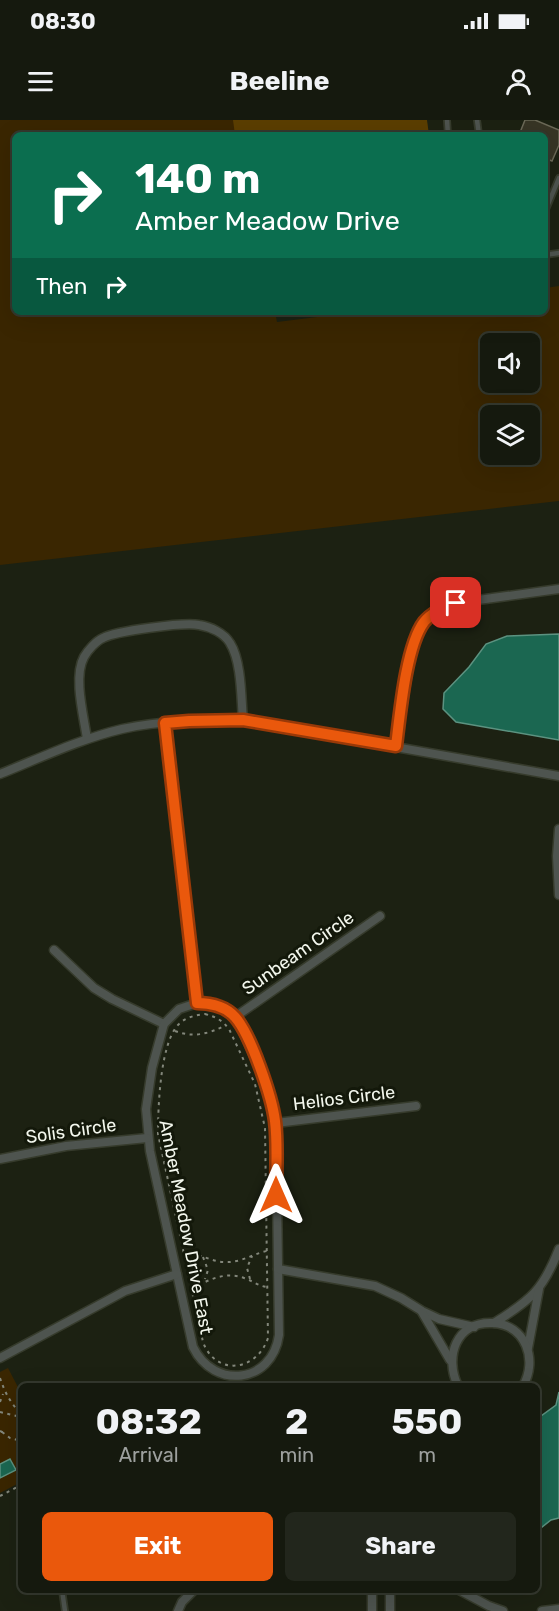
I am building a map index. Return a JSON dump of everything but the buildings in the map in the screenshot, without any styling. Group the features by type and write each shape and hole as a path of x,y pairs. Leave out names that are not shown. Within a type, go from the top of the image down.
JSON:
{"street":[{"path":"396,746 415,637 429,617 445,606 456,603 559,589"},
{"path":"87,739 79,679 84,656 102,638 114,634 182,625 198,624 223,636 230,643 237,661 243,720"},
{"path":"0,774 87,739 122,729 189,721 243,720 559,776"},
{"path":"165,723 197,1003"},
{"path":"559,829 559,895"},
{"name":"Sunbeam Circle","path":"235,1017 380,916"},
{"path":"54,950 94,988 164,1024 179,1009 197,1003 215,1005 235,1017 263,1076 276,1123 278,1269 375,1286 422,1311 474,1327 494,1323 523,1304 539,1289 549,1275 559,1249"},
{"name":"Amber Meadow Drive East","path":"164,1024 156,1049 147,1094 147,1138 189,1334 203,1363 223,1375 242,1375 263,1366 269,1360 277,1346 279,1335 278,1269"},
{"name":"Helios Circle","path":"276,1123 416,1106"},
{"name":"Solis Circle","path":"0,1159 66,1146 147,1138"},
{"path":"0,1358 125,1291 177,1274"},
{"path":"524,1383 530,1371 528,1348 539,1289"},
{"path":"422,1311 451,1361"},
{"path":"494,1323 506,1326 515,1332 528,1348"},
{"path":"457,1383 451,1361 454,1347 458,1340 474,1327"},
{"path":"452,1383 453,1375"},
{"path":"178,1611 182,1602 191,1593"},
{"path":"372,1593 372,1611"},
{"path":"390,1593 390,1611"},
{"path":"465,1593 502,1611"},
{"path":"542,1611 559,1609"}],"lane":[{"path":"548,204 559,178"},
{"path":"62,1593 65,1611"}],"path":[{"path":"199,1015 214,1016 226,1025 244,1057 261,1106 266,1143 268,1338 265,1348 258,1357 250,1362 233,1366 216,1360 206,1349 158,1134 161,1082 174,1031 186,1018 199,1015"},
{"path":"174,1031 199,1035 207,1034 226,1025"},
{"path":"184,1252 223,1263 243,1260 267,1251"},
{"path":"252,1256 247,1268 252,1282"},
{"path":"203,1257 208,1270 203,1282"},
{"path":"192,1288 219,1276 228,1275 267,1287"},
{"path":"0,1378 3,1391 18,1412"},
{"path":"0,1402 3,1391"},
{"path":"0,1412 18,1415"},
{"path":"1,1432 18,1440"},
{"path":"0,1496 18,1487"}],"shaded area":[{"path":"0,120 250,120 252,132 12,132 12,315 276,315 277,322 333,315 548,315 548,288 559,286 559,501 0,565"},
{"path":"233,120 427,120 429,132 235,132"},
{"path":"559,634 559,740 456,722 443,709 444,693 469,667 486,644 507,636"},
{"path":"8,1368 18,1387 18,1484 0,1493 0,1372"},
{"path":"559,1392 559,1518 551,1520 540,1529 540,1417 556,1405"},
{"path":"10,1459 16,1470 0,1478 0,1464"}],"route":[{"path":"276,1195 276,1123 263,1076 235,1017 215,1005 197,1003 165,723 243,720 396,746 415,637 424,622 434,612 456,603"}]}
